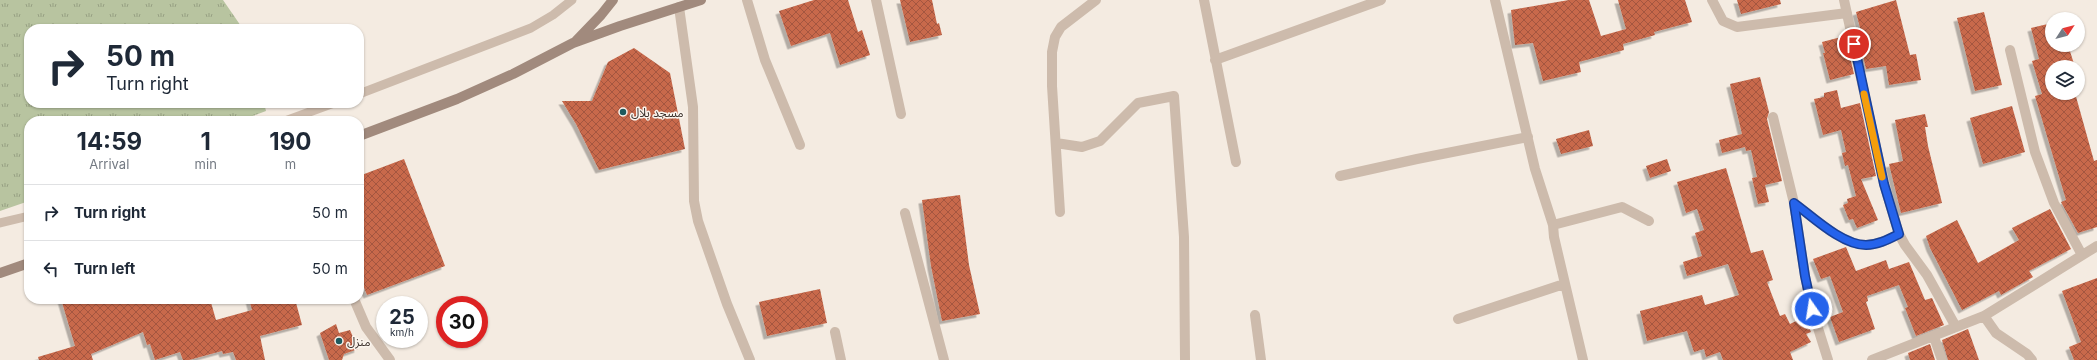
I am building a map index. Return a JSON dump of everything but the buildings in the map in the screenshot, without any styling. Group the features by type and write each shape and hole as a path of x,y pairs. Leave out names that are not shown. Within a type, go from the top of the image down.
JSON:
{"main road":[{"path":"573,43 601,15 613,0"},
{"path":"364,134 513,74 573,43 701,0"},
{"path":"0,274 24,265"}],"street":[{"path":"747,0 765,60 800,145"},
{"path":"876,0 901,114"},
{"path":"1060,212 1052,86 1052,52 1055,37 1061,27 1096,0"},
{"path":"1204,0 1236,162"},
{"path":"1215,60 1381,0"},
{"path":"1495,0 1528,137 1553,225 1564,284 1582,360"},
{"path":"1712,0 1723,21 1737,27 1847,13"},
{"path":"1844,0 1884,184 1899,234 1909,251 1927,275 1956,326"},
{"path":"679,7 693,107 694,201 698,221 727,304 750,360"},
{"path":"2010,50 2036,152 2054,203 2082,255"},
{"path":"1056,143 1082,147 1100,141 1138,103 1174,96 1184,237 1185,360"},
{"path":"1773,117 1794,203 1805,276 1812,309 1828,360"},
{"path":"1340,176 1528,137"},
{"path":"1794,203 1832,231 1851,242 1866,245 1883,242 1899,234"},
{"path":"1553,225 1622,207 1649,221"},
{"path":"905,214 944,360"},
{"path":"1872,360 1934,337 1956,326 1984,316 2097,246"},
{"path":"1458,319 1564,284"},
{"path":"356,304 366,327 390,360"},
{"path":"1255,314 1261,360"},
{"path":"1984,316 1996,333 2028,354 2032,360"},
{"path":"834,332 841,360"},
{"path":"1934,337 1942,360"}],"lane":[{"path":"364,92 520,33 553,14 572,0"},
{"path":"299,116 320,108"},
{"path":"0,223 24,217"}],"green space":[{"path":"0,0 223,0 240,24 24,24 24,108 265,108 266,111 253,116 24,116 24,203 0,211"}],"slow traffic":[{"path":"1864,94 1882,177"}],"place":[{"name":"مسجد بلال","path":"623,112"},
{"name":"منزل","path":"339,341"}],"route":[{"path":"1812,309 1805,276 1794,203 1832,231 1851,242 1866,245 1883,242 1899,234 1884,184 1854,44"}]}
